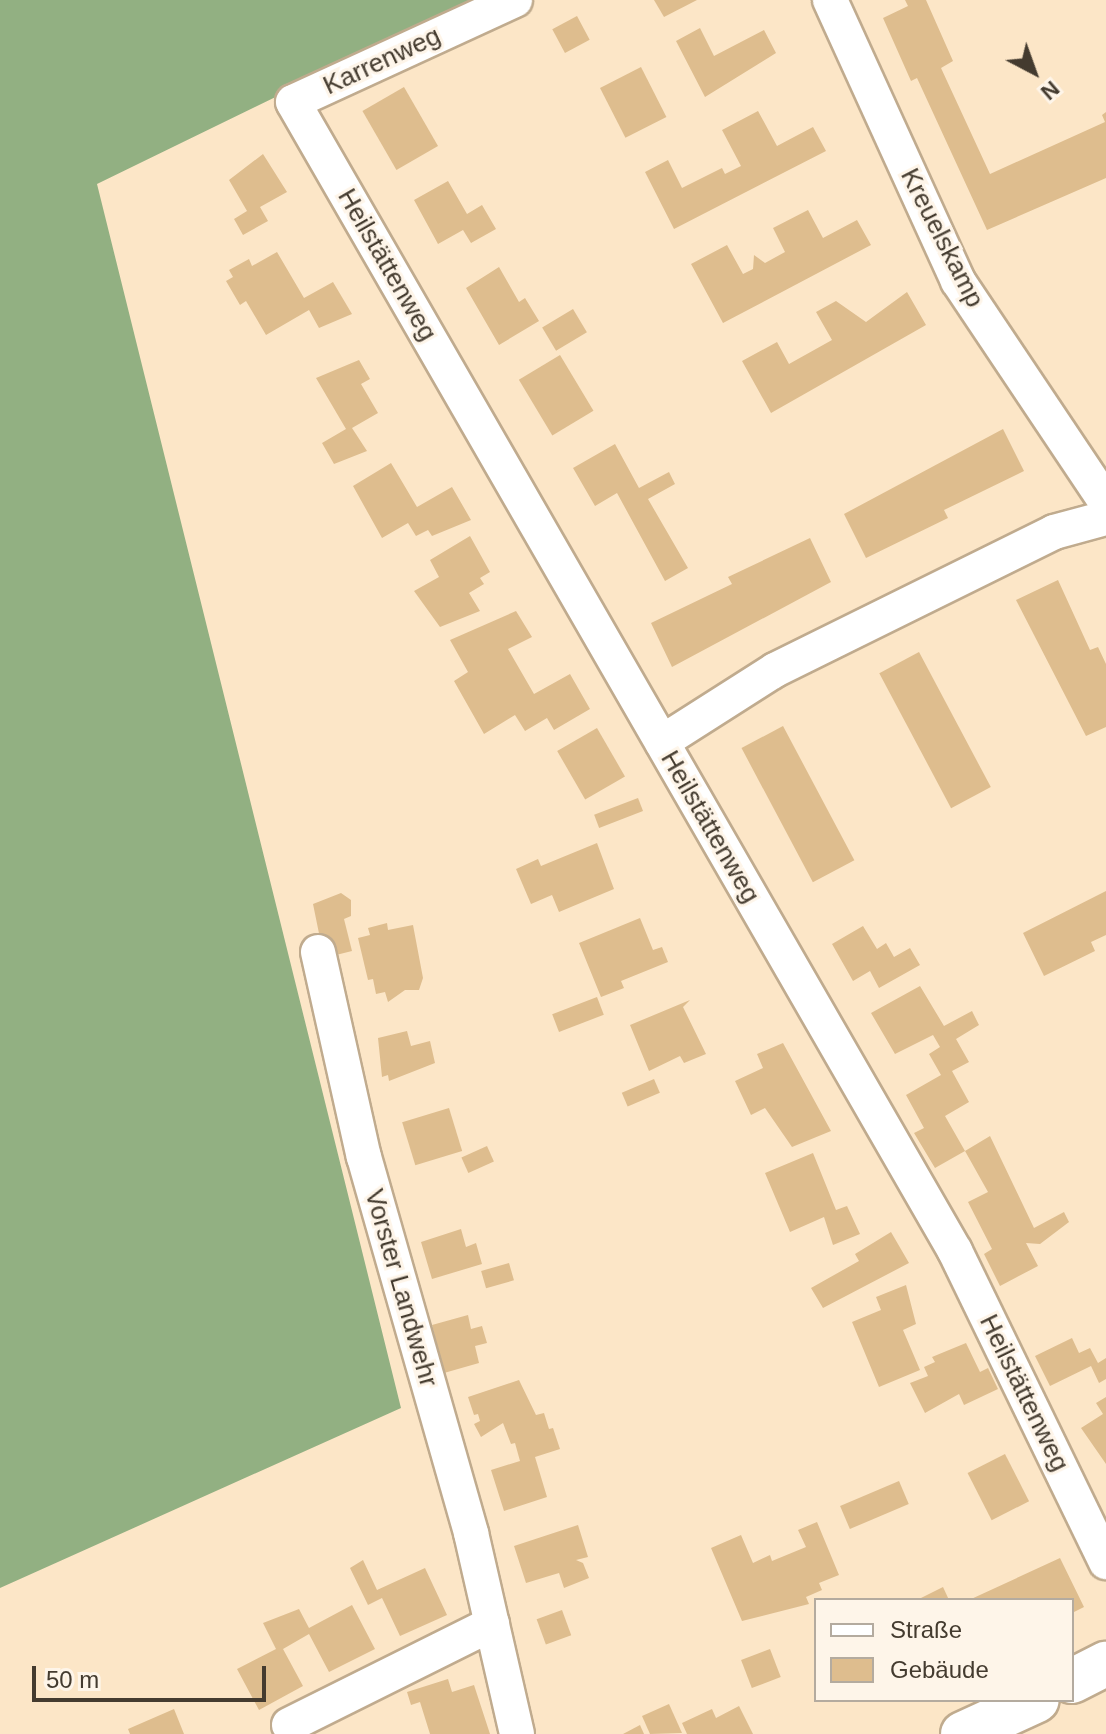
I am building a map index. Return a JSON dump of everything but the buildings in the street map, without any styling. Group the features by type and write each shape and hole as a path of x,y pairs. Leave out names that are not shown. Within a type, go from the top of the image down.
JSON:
{"main road":[{"path":"1074,1680 1106,1664"},
{"path":"963,1734 1033,1702"}],"street":[{"name":"Karrenweg","path":"293,102 515,0"},
{"name":"Kreuelskamp","path":"830,0 958,281 1106,502"},
{"name":"Heilstättenweg","path":"293,102 955,1251 1106,1562"},
{"path":"662,742 775,670 1054,532 1106,518"},
{"name":"Vorster Landwehr","path":"318,952 364,1157 471,1533 517,1734"},
{"path":"289,1725 492,1624"}],"green space":[{"path":"0,0 475,0 97,184 401,1408 0,1588"}]}
